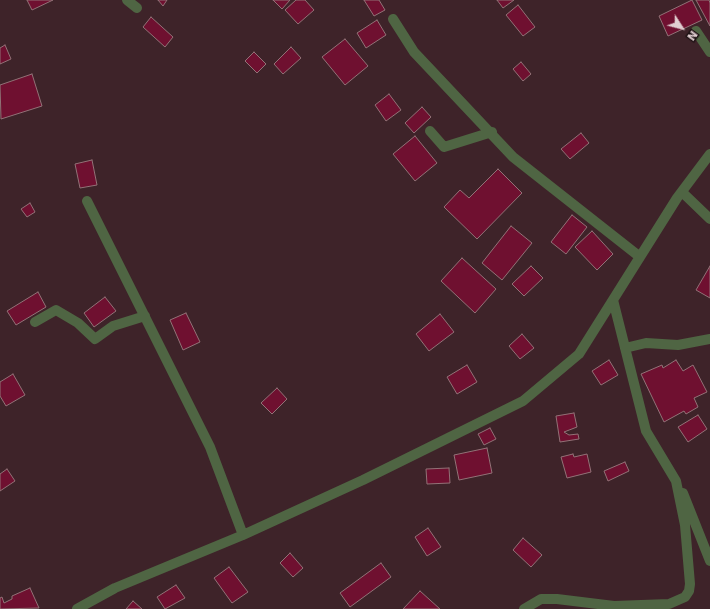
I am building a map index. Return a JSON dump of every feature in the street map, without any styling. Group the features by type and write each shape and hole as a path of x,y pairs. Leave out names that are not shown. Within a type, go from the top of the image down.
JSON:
{"street":[{"path":"127,0 136,8"},
{"path":"393,18 414,52 492,132 513,156 640,257"},
{"path":"696,31 710,52"},
{"path":"430,131 444,147 492,132"},
{"path":"77,609 115,588 243,535 363,480 523,401 579,354 682,192 710,154"},
{"path":"682,192 710,219"},
{"path":"87,201 210,448 243,535"},
{"path":"524,609 541,599 557,598 614,606 669,604 685,597 689,591 690,584 684,525 676,481 646,431 613,300"},
{"path":"35,322 56,310 78,323 95,339 113,326 145,316"},
{"path":"625,348 646,343 678,345 710,339"},
{"path":"646,431 676,477 710,561"}],"building":[{"path":"27,0 53,0 32,10"},
{"path":"158,0 167,0 163,6"},
{"path":"273,0 290,0 282,9"},
{"path":"296,0 305,0 314,10 298,24 285,10"},
{"path":"364,0 379,0 385,10 374,16"},
{"path":"497,0 514,0 503,8"},
{"path":"692,0 702,20 668,36 659,16"},
{"path":"696,0 709,0 710,26"},
{"path":"518,5 535,27 523,36 506,15"},
{"path":"151,17 173,37 165,47 143,27"},
{"path":"377,20 386,35 366,48 357,33"},
{"path":"345,39 368,66 345,85 322,57"},
{"path":"5,45 11,59 0,64 0,48"},
{"path":"291,47 301,58 283,74 274,64"},
{"path":"254,52 266,64 257,73 245,61"},
{"path":"521,62 531,74 523,81 513,69"},
{"path":"32,74 42,106 1,119 0,85"},
{"path":"389,94 401,110 386,121 375,105"},
{"path":"422,107 431,117 414,133 405,123"},
{"path":"581,133 589,143 570,159 561,149"},
{"path":"415,136 437,163 415,181 393,154"},
{"path":"92,160 97,185 80,188 75,164"},
{"path":"498,169 522,193 477,239 444,207 460,190 469,198"},
{"path":"30,203 35,212 27,217 21,209"},
{"path":"572,215 587,227 566,254 551,242"},
{"path":"511,226 532,243 502,280 482,263"},
{"path":"592,231 613,254 597,270 575,247"},
{"path":"462,258 496,289 475,313 441,281"},
{"path":"531,266 543,278 524,296 512,284"},
{"path":"710,266 710,298 696,290"},
{"path":"38,292 46,307 16,325 7,311"},
{"path":"105,297 116,311 94,327 84,313"},
{"path":"186,313 200,342 183,350 170,320"},
{"path":"440,314 454,332 429,351 416,334"},
{"path":"522,334 534,348 520,359 509,346"},
{"path":"609,360 618,375 601,385 592,371"},
{"path":"676,360 683,371 693,365 707,392 694,398 698,407 686,414 684,411 664,422 641,374 662,365 663,368"},
{"path":"467,365 477,382 457,394 447,377"},
{"path":"13,374 25,395 6,406 0,396 0,382"},
{"path":"277,388 287,399 272,414 261,403"},
{"path":"574,413 577,427 564,432 569,435 578,434 579,439 560,442 556,416"},
{"path":"698,415 707,429 688,442 678,427"},
{"path":"490,428 496,439 484,445 478,434"},
{"path":"487,448 492,473 459,480 454,455"},
{"path":"573,454 574,457 587,454 591,472 567,478 561,457"},
{"path":"625,462 629,471 608,481 604,471"},
{"path":"449,468 450,483 427,484 426,469"},
{"path":"7,469 15,481 0,491 0,474"},
{"path":"428,528 441,547 427,556 415,537"},
{"path":"523,538 542,555 531,567 513,550"},
{"path":"290,553 303,568 293,577 280,563"},
{"path":"381,563 391,577 350,607 340,593"},
{"path":"229,567 248,592 232,603 214,578"},
{"path":"176,585 185,598 165,609 157,597"},
{"path":"30,588 39,608 0,609 0,598 2,597 4,603 12,599 12,596"},
{"path":"420,591 440,609 403,609"},
{"path":"133,601 142,609 126,609"}]}
